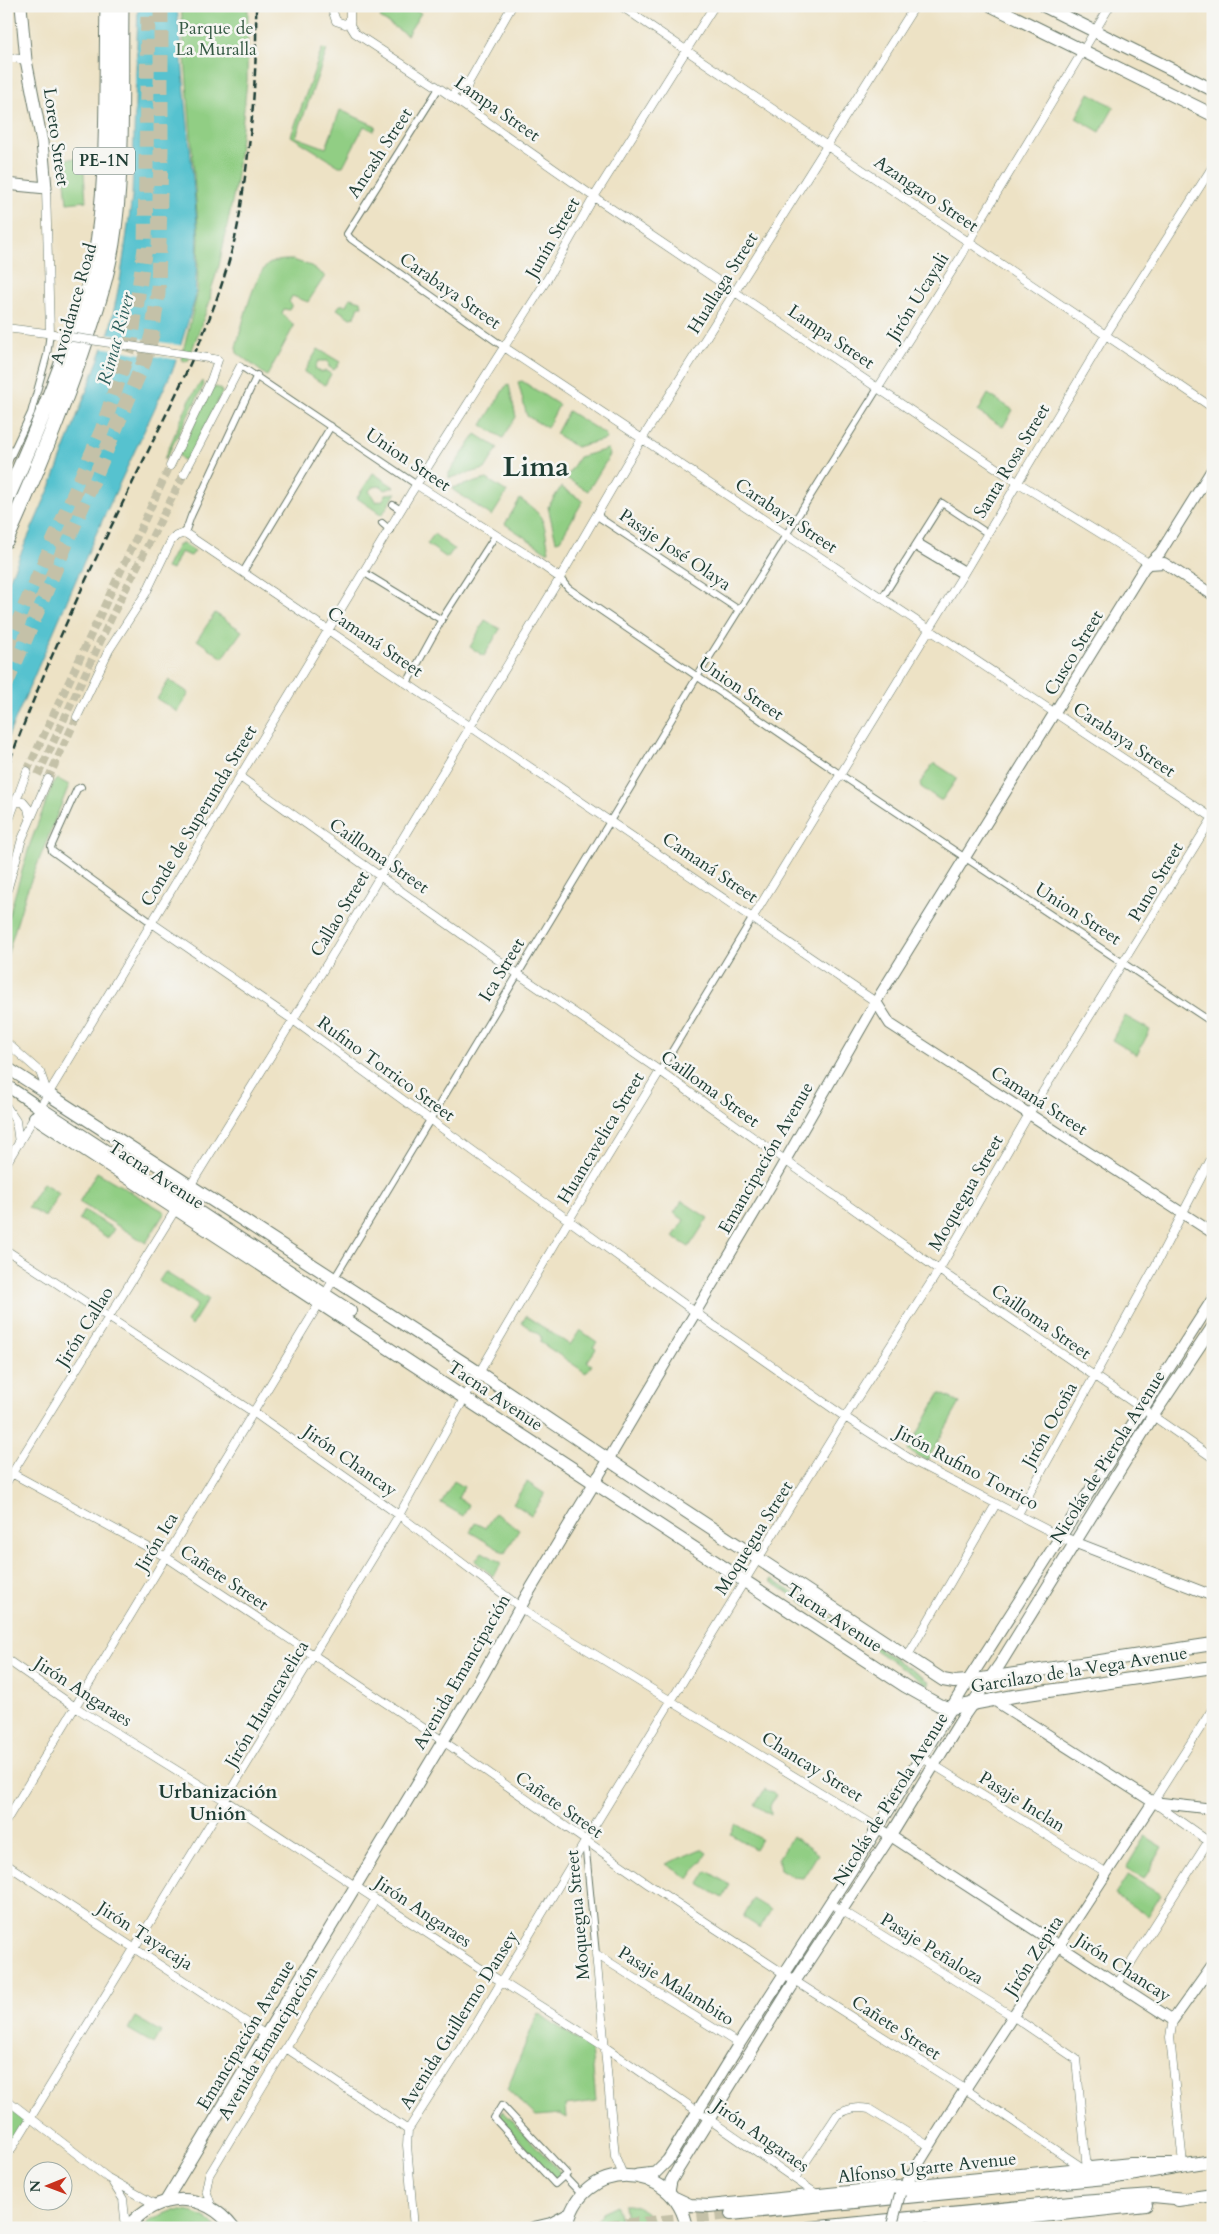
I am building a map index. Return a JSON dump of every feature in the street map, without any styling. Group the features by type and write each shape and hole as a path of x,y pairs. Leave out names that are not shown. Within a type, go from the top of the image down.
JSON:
{"highway":[{"name":"Avoidance Road","path":"6,500 53,388 81,313 94,268 100,230 103,187 108,6"},
{"name":"Avoidance Road","path":"6,540 58,418 96,312 107,268 114,230 118,187 121,6"}],"main road":[{"name":"Loreto Street","path":"21,6 26,60 42,142 46,188"},
{"path":"992,6 1213,115"},
{"path":"1044,6 1213,90"},
{"path":"6,184 46,188"},
{"path":"6,1066 48,1094"},
{"path":"6,1085 36,1109"},
{"name":"Tacna Avenue","path":"48,1094 334,1280 480,1371 608,1460 943,1680 951,1682 968,1680"},
{"name":"Tacna Avenue","path":"36,1109 596,1480 916,1685 954,1704"},
{"name":"Nicolás de Pierola Avenue","path":"629,2175 651,2175 662,2169 968,1680 1213,1299"},
{"name":"Nicolás de Pierola Avenue","path":"672,2195 675,2173 795,1981 891,1835 933,1765 991,1676 1153,1416 1213,1326"},
{"name":"Avenida Emancipación","path":"356,1885 481,1678 596,1480"},
{"name":"Garcilazo de la Vega Avenue","path":"968,1680 1213,1644"},
{"name":"Garcilazo de la Vega Avenue","path":"954,1704 1213,1659"},
{"name":"Garcilazo de la Vega Avenue","path":"975,1699 992,1699 1213,1667"},
{"name":"Emancipación Avenue","path":"160,2203 266,2035 356,1885"},
{"name":"Alfonso Ugarte Avenue","path":"731,2214 1116,2177 1151,2172 1183,2164 1213,2161"},
{"name":"Alfonso Ugarte Avenue","path":"629,2175 654,2181 672,2195 690,2205 700,2206 902,2190 1150,2162 1183,2164"},
{"path":"567,2228 570,2214 582,2195 601,2181 629,2175"},
{"path":"672,2195 682,2208 688,2228"},
{"path":"930,2228 1185,2200 1213,2195"},
{"path":"809,2228 1081,2201 1153,2196 1185,2200"},
{"path":"127,2228 142,2213 160,2203 191,2200 212,2208 227,2220 233,2228"},
{"path":"534,2228 551,2224 570,2214"}],"street":[{"path":"331,6 336,21 345,24 350,21 350,6"},
{"path":"464,105 464,95 470,80 512,6"},
{"name":"Azangaro Street","path":"621,6 1213,408"},
{"name":"Junín Street","path":"417,485 548,278 594,197 714,6"},
{"name":"Huallaga Street","path":"560,578 642,439 915,6"},
{"name":"Jirón Ucayali","path":"697,677 969,242 1110,6"},
{"name":"Lampa Street","path":"350,21 354,33 439,88 594,197 1017,482 1150,564 1164,563 1213,595"},
{"path":"6,57 26,60"},
{"path":"450,96 470,80"},
{"name":"Ancash Street","path":"347,234 439,88"},
{"name":"Santa Rosa Street","path":"841,775 930,630 1105,336 1213,166"},
{"name":"Loreto Street","path":"46,188 54,334"},
{"name":"Carabaya Street","path":"347,234 351,239 504,347 1213,817"},
{"path":"6,328 218,360 211,380 170,466"},
{"path":"6,466 31,413 54,334"},
{"path":"184,474 243,368"},
{"name":"Union Street","path":"243,368 257,375 417,485 560,578 568,588 697,677 1213,1023"},
{"path":"77,717 109,650 146,593 171,541 176,536 185,533 191,516 257,375"},
{"path":"243,572 331,426"},
{"name":"Cusco Street","path":"966,858 1144,568 1160,553 1213,468"},
{"name":"Conde de Superunda Street","path":"6,1164 36,1109 48,1094 417,485"},
{"path":"882,598 942,503 987,532"},
{"path":"393,505 401,510"},
{"name":"Pasaje José Olaya","path":"598,512 600,518 739,610"},
{"path":"382,523 390,530"},
{"name":"Camaná Street","path":"185,533 754,917 876,1002 890,1024 1213,1233"},
{"path":"407,683 441,620 495,536"},
{"path":"916,544 964,573"},
{"path":"364,572 441,620"},
{"name":"Callao Street","path":"189,1186 293,1020 560,578"},
{"name":"Ica Street","path":"334,1280 697,677"},
{"path":"6,828 27,771"},
{"name":"Huancavelica Street","path":"467,1394 569,1220 841,775"},
{"name":"Cailloma Street","path":"240,777 381,875 518,974 660,1071 939,1270 1213,1458"},
{"path":"6,894 30,818 48,779"},
{"name":"Rufino Torrico Street","path":"81,787 77,789 51,847 52,851 152,923 293,1020 695,1311 845,1417"},
{"path":"15,802 23,802 28,808 30,818"},
{"name":"Puno Street","path":"1124,963 1213,817"},
{"name":"Emancipación Avenue","path":"596,1480 876,1002 966,858"},
{"name":"Moquegua Street","path":"629,2175 615,2156 585,1841 845,1417 939,1270 1030,1114 1124,963"},
{"path":"6,1042 40,1072 48,1094"},
{"path":"6,1106 16,1121 19,1143"},
{"name":"Jirón Ocoña","path":"1018,1514 1213,1155"},
{"name":"Jirón Callao","path":"6,1483 9,1472 189,1186"},
{"name":"Jirón Chancay","path":"6,1250 253,1412 399,1515 537,1620 672,1700"},
{"name":"Jirón Ica","path":"6,1821 334,1280"},
{"name":"Jirón Huancavelica","path":"6,2158 226,1801 399,1515 467,1394"},
{"name":"Jirón Rufino Torrico","path":"845,1417 915,1462 1061,1537 1213,1596"},
{"name":"Cañete Street","path":"9,1472 166,1557 443,1741 585,1841 784,1974 965,2089 1086,2169"},
{"path":"908,1657 996,1504"},
{"name":"Jirón Angaraes","path":"6,1659 75,1707 226,1801 356,1885 375,1900 605,2046 819,2196"},
{"path":"992,1699 1210,1838 1118,1983"},
{"name":"Chancay Street","path":"672,1700 891,1835 1059,1946"},
{"name":"Jirón Zepita","path":"892,2226 902,2190 929,2146 1213,1708"},
{"name":"Pasaje Inclan","path":"921,1757 1107,1873"},
{"path":"1152,1802 1213,1809"},
{"name":"Avenida Guillermo Dansey","path":"414,2228 407,2145 408,2130 502,1982 585,1841"},
{"name":"Jirón Tayacaja","path":"6,1864 266,2035"},
{"name":"Avenida Emancipación","path":"212,2208 206,2190 209,2175 375,1900"},
{"name":"Pasaje Peñaloza","path":"830,1903 1014,2017 1076,2059 1086,2169"},
{"name":"Jirón Chancay","path":"1059,1946 1173,2020 1170,2037 1183,2164"},
{"name":"Pasaje Malambito","path":"596,1954 739,2044"},
{"path":"1173,2020 1213,1964"},
{"path":"286,2048 408,2130"},
{"path":"6,2099 108,2178 160,2203"},
{"path":"564,2176 555,2184 494,2118 502,2105 566,2174 564,2176 582,2195"},
{"path":"795,2178 838,2115 846,2110 858,2107 869,2109 929,2146"},
{"path":"108,2178 123,2199 127,2228"}],"green space":[{"name":"Parque de La Muralla","path":"181,6 248,6 247,81 236,182 210,301 188,361 185,362 181,359 197,295 199,239"},
{"path":"387,6 399,6 405,10 410,6 421,13 407,35 380,18"},
{"path":"322,49 327,50 296,137 326,148 340,110 376,126 374,131 364,126 343,166 339,166 291,136"},
{"path":"1089,93 1114,107 1100,132 1076,118"},
{"path":"83,158 86,201 67,203 63,159"},
{"path":"293,260 311,266 325,276 308,302 292,296 289,302 292,305 289,310 284,309 282,313 294,326 267,376 237,353 236,347 253,290 263,270 274,262"},
{"path":"350,298 361,301 362,306 359,306 355,317 350,318 337,309 340,305 346,305"},
{"path":"318,349 340,362 334,370 329,367 328,361 318,361 315,367 316,370 326,371 331,374 325,385 304,372"},
{"path":"202,381 204,385 165,460 191,397"},
{"path":"522,381 559,405 547,428 527,416 518,382"},
{"path":"509,385 516,417 503,438 482,425 505,387"},
{"path":"216,387 221,389 222,393 188,459 183,460 179,456 180,452 212,389"},
{"path":"988,394 1013,410 1003,427 978,412"},
{"path":"568,411 605,434 607,439 576,447 556,434"},
{"path":"476,434 498,448 485,469 449,478 449,473"},
{"path":"608,449 610,455 588,491 566,478 579,457"},
{"path":"373,473 394,487 385,490 381,486 373,487 369,491 376,502 383,500 386,494 396,493 382,515 357,498"},
{"path":"487,479 507,492 492,516 452,488"},
{"path":"561,487 583,501 560,540 556,541 548,507"},
{"path":"520,499 539,515 544,526 549,551 545,551 505,524"},
{"path":"434,534 454,549 447,558 427,544"},
{"path":"183,543 195,551 191,556 180,552 172,570 166,568 178,545"},
{"path":"215,613 242,631 223,658 197,640"},
{"path":"485,620 500,629 484,656 470,647"},
{"path":"169,680 189,693 178,712 157,699"},
{"path":"933,764 956,777 956,780 942,800 921,787 920,783"},
{"path":"58,779 69,785 26,893 6,959 6,925 30,844 54,781"},
{"path":"1125,1016 1150,1030 1137,1055 1112,1040"},
{"path":"97,1172 165,1212 146,1243 79,1202"},
{"path":"43,1183 59,1193 45,1217 28,1207"},
{"path":"682,1201 708,1218 689,1247 673,1237 684,1220 674,1213"},
{"path":"84,1210 114,1229 108,1238 79,1219"},
{"path":"165,1272 208,1299 191,1326 187,1322 197,1305 159,1281"},
{"path":"526,1316 570,1345 580,1330 597,1342 593,1347 596,1349 587,1362 592,1365 586,1373 540,1342 541,1336 522,1323"},
{"path":"940,1393 960,1403 927,1461 908,1451"},
{"path":"454,1481 464,1487 458,1498 469,1505 463,1516 441,1503"},
{"path":"527,1482 545,1494 531,1515 513,1503"},
{"path":"495,1513 519,1530 505,1553 470,1532 475,1523 485,1528"},
{"path":"482,1552 502,1563 493,1576 475,1561"},
{"path":"772,1579 930,1682 928,1685 770,1581"},
{"path":"765,1789 776,1795 770,1806 771,1815 755,1805"},
{"path":"736,1824 761,1839 755,1849 730,1834"},
{"path":"792,1836 818,1854 803,1878 793,1877 780,1869 778,1859"},
{"path":"1145,1836 1163,1847 1144,1879 1126,1868"},
{"path":"701,1849 707,1853 689,1879 666,1864"},
{"path":"707,1871 730,1885 722,1898 699,1884"},
{"path":"1128,1875 1161,1895 1148,1916 1115,1895"},
{"path":"753,1899 771,1910 760,1928 743,1917"},
{"path":"538,2013 591,2049 596,2101 566,2105 567,2118 560,2114 536,2116 507,2089"},
{"path":"135,2017 161,2032 154,2044 128,2029"},
{"path":"6,2105 24,2120 6,2149"},
{"path":"503,2111 562,2174 556,2180 499,2118"},
{"path":"617,2205 620,2225 615,2228 592,2228 602,2212"},
{"path":"624,2205 635,2206 644,2211 657,2228 634,2228 626,2224"},
{"path":"172,2211 185,2211 197,2214 207,2219 216,2228 142,2228 152,2219"}],"water":[{"name":"Rimac River","path":"138,6 177,6 198,234 195,299 174,367 96,534 6,741 6,587 51,485 110,329 121,275 132,197"}],"pier":[{"path":"105,333 184,346 179,360 100,347"}],"tunnel":[{"path":"6,650 102,430 131,342 145,248 148,6"},
{"path":"6,684 144,362 152,335 158,294 161,6"},
{"path":"27,771 170,466"},
{"path":"38,775 113,614 184,474"},
{"path":"48,779 77,717"},
{"path":"590,2228 731,2214"}],"railway":[{"path":"6,771 34,698 81,591 190,365 226,271 238,223 250,135 254,92 256,6"}],"district":[{"name":"Lima","path":"536,467"},
{"name":"Urbanización Unión","path":"218,1803"}]}
